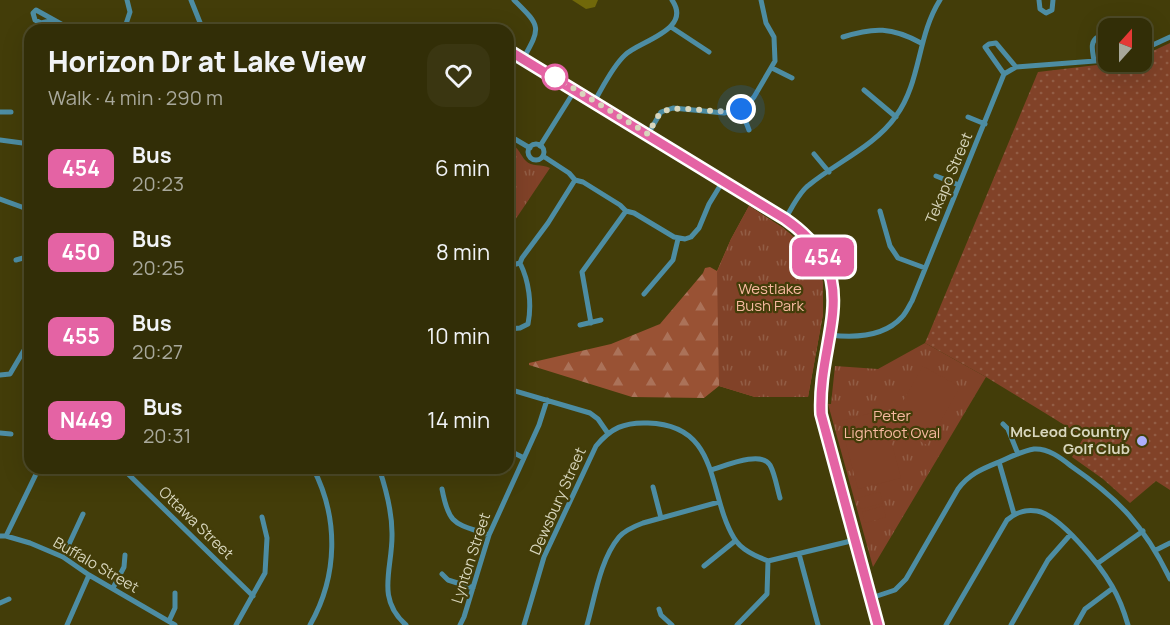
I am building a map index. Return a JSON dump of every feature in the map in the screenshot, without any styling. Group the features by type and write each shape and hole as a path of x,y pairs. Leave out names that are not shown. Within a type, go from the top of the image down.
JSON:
{"street":[{"path":"126,24 130,12 127,0"},
{"path":"191,0 201,24"},
{"path":"514,0 534,19 537,30 535,39 523,58"},
{"path":"594,102 625,54 660,36 671,27 675,16 675,5 672,0"},
{"path":"648,134 661,112 673,108 724,112 741,109 754,97 775,61 774,37 766,23 761,0"},
{"path":"785,219 807,186 878,136 896,117 909,92 921,43 940,0"},
{"path":"1039,0 1040,9 1046,13 1052,10 1053,0"},
{"path":"54,20 61,24"},
{"path":"671,27 709,52"},
{"path":"843,37 863,31 885,29 906,35 921,43"},
{"path":"1094,61 1092,44 1098,37"},
{"path":"1152,45 1170,37"},
{"path":"1016,67 996,43 985,47 1004,74 1016,67 1098,60"},
{"path":"514,53 785,219 808,237 823,256 834,295 821,390 821,414 878,625"},
{"path":"772,68 792,78"},
{"name":"Tekapo Street","path":"830,335 866,336 885,329 902,317 912,301 1004,74"},
{"path":"540,146 575,90"},
{"path":"864,90 896,117"},
{"path":"741,109 749,130"},
{"path":"0,112 11,112"},
{"path":"968,117 985,124"},
{"path":"514,139 530,148"},
{"path":"0,140 24,143"},
{"path":"533,145 540,146 544,150 543,156 538,160 532,159 529,154 530,148 533,145"},
{"path":"814,154 829,172"},
{"path":"543,156 569,173 575,180 583,182 621,205 626,211 634,213 678,239 691,237 699,228 709,204 723,181"},
{"path":"936,176 959,185"},
{"path":"514,328 528,324 528,281 520,263 522,258 548,223 575,180"},
{"path":"0,199 24,208"},
{"path":"591,323 582,272 626,211"},
{"path":"880,211 890,246 898,258 925,268"},
{"path":"644,294 673,260 678,239"},
{"path":"15,260 24,258"},
{"path":"514,264 520,263"},
{"path":"580,325 601,320"},
{"path":"0,375 10,374 24,352"},
{"path":"514,391 590,412 607,432 636,422 671,426 686,434 699,446 707,458 719,502 735,541 746,550 768,561 855,540"},
{"name":"Lynton Street","path":"460,625 489,535 539,425 547,400"},
{"path":"1003,423 1008,429 1018,454"},
{"name":"Dewsbury Street","path":"524,625 544,557 596,446 607,432"},
{"path":"0,433 11,434"},
{"path":"871,598 895,590 906,579 967,476 1035,449 1057,455 1104,490 1124,509 1156,550 1170,579"},
{"path":"514,453 524,458"},
{"path":"711,470 756,458 765,459 771,466 780,498"},
{"path":"999,462 1014,514"},
{"path":"3,536 36,474"},
{"name":"Ottawa Street","path":"128,474 253,596"},
{"path":"310,625 327,585 332,550 328,508 316,474"},
{"path":"381,474 389,499 392,532 387,583 388,598 394,614 406,625"},
{"path":"653,487 661,518"},
{"path":"442,489 446,510 452,520 489,535"},
{"path":"587,625 604,566 620,536 631,527 719,502"},
{"path":"946,625 1006,520 1014,514 1036,511 1048,515 1098,564 1113,588 1128,625"},
{"path":"63,556 83,514"},
{"path":"236,625 265,573 267,538 262,517"},
{"path":"1098,564 1143,531"},
{"path":"1011,625 1048,560 1070,535"},
{"name":"Buffalo Street","path":"3,536 30,543 63,556 89,575 175,625"},
{"path":"704,566 735,541"},
{"path":"1156,550 1170,543"},
{"path":"799,554 818,625"},
{"path":"113,588 124,567 125,555"},
{"path":"737,625 767,594 768,561"},
{"path":"442,574 447,580 473,588"},
{"path":"68,625 89,575"},
{"path":"1076,625 1085,609 1113,588"},
{"path":"169,621 175,608 175,593"},
{"path":"0,603 9,599"},
{"path":"659,609 661,615 672,625"}],"green space":[{"path":"1170,43 1170,490 1156,481 1130,503 1103,479 1072,457 1084,437 925,343 1038,72 1098,65 1098,72 1152,72 1152,51"},
{"path":"514,146 528,163 550,168 514,222"},
{"path":"749,206 783,228 808,249 823,282 823,314 808,397 755,397 719,386 704,398 632,397 529,365 529,363 611,344 660,324 705,268 710,267 717,271"},
{"name":"Westlake Bush Park","path":"749,206 783,228 808,249 823,282 823,314 808,397 755,397 719,386 717,272"},
{"name":"Peter Lightfoot Oval","path":"925,343 986,377 873,567 828,404 831,404 835,366 878,369"},
{"path":"923,366 960,387 927,445 890,424"},
{"path":"883,410 901,478 858,489 840,421"},
{"path":"880,492 883,503 861,509 858,498"},
{"path":"883,506 886,517 865,523 862,512"}],"shaded area":[{"path":"572,0 598,0 595,7 586,9"}],"bus line":[{"name":"454","path":"514,54 785,219 804,233 823,256 833,285 834,304 821,390 821,414 878,625"}],"place":[{"name":"McLeod Country Golf Club","path":"1142,441"}],"route":[{"path":"555,77 648,134 661,112 673,108 724,112 741,109"}]}
